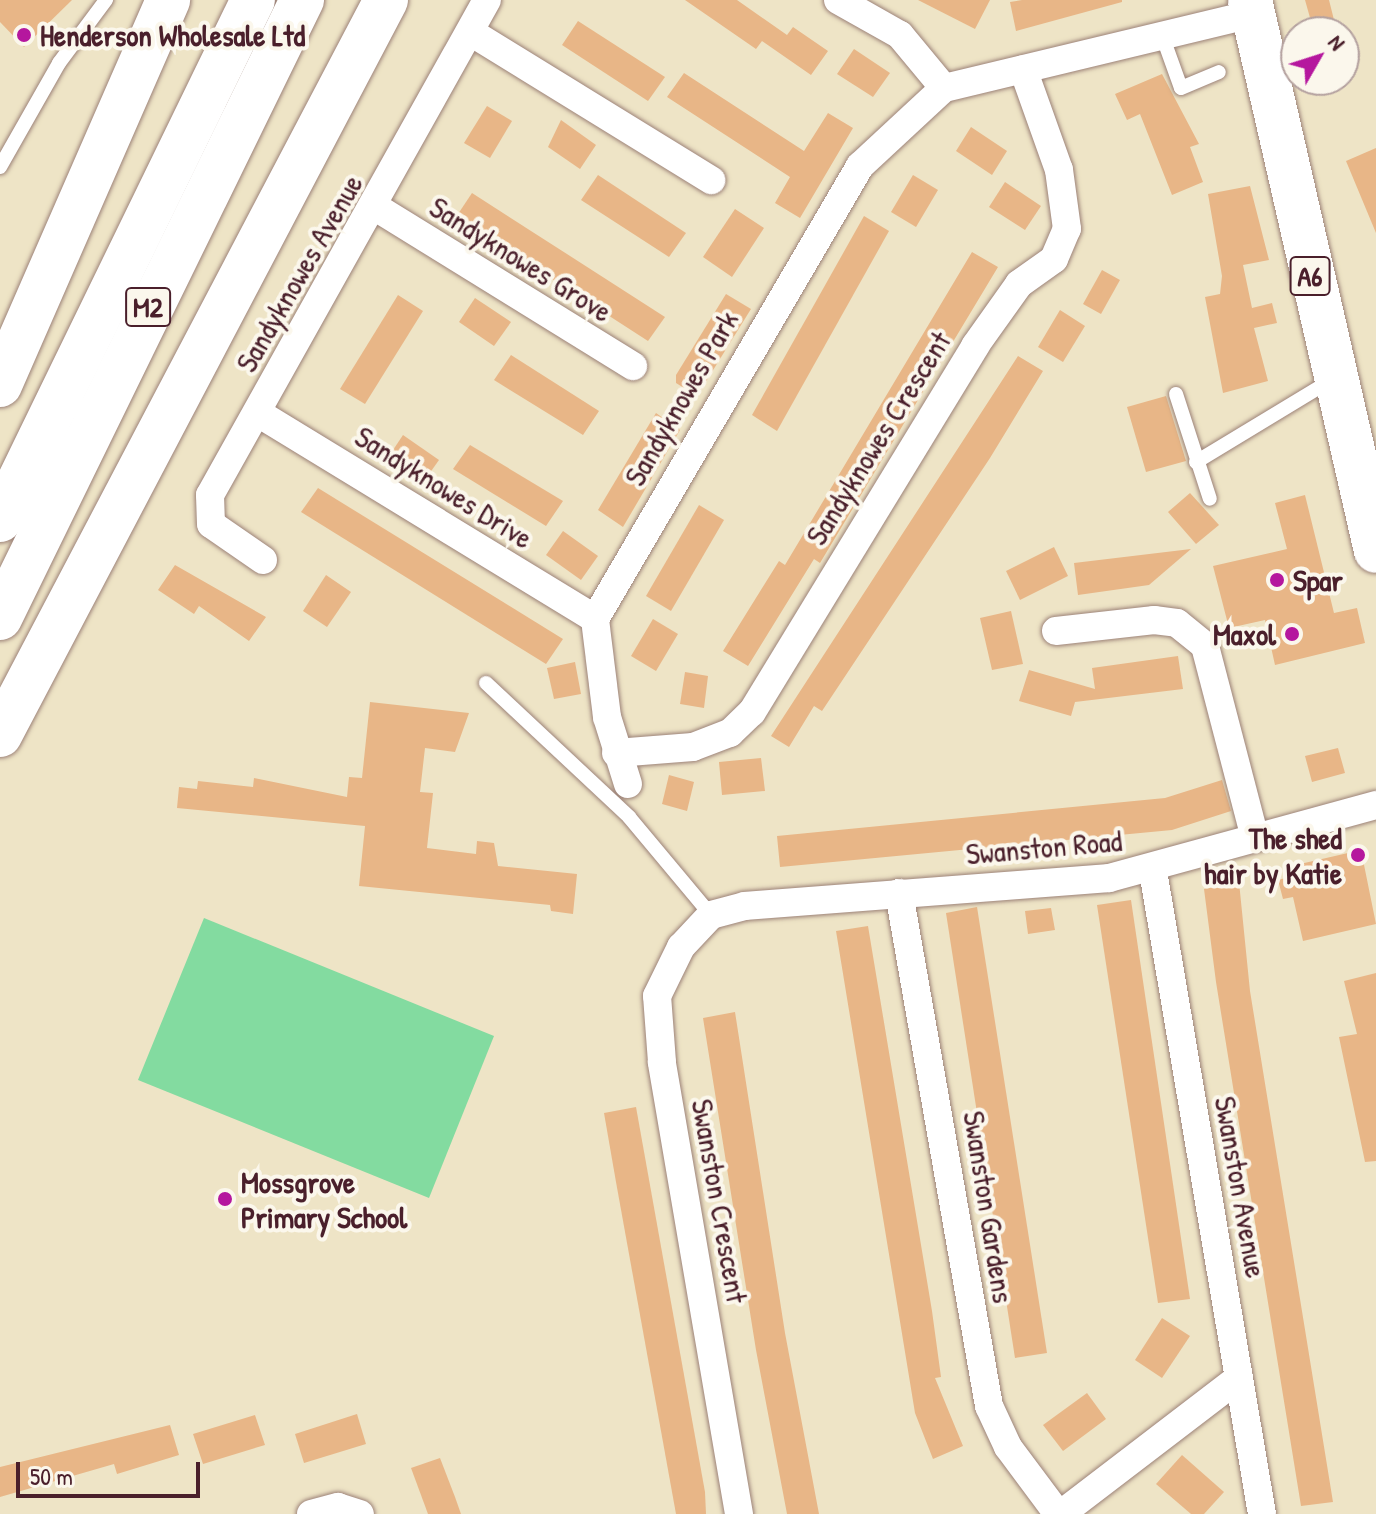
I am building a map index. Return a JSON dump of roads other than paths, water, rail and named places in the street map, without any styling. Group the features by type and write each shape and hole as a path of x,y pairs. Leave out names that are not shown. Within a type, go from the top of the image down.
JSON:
{"main road":[{"path":"0,385 168,0"},
{"name":"M2","path":"0,520 253,0"},
{"name":"M2","path":"0,618 302,0"},
{"path":"0,735 386,0"},
{"name":"A6","path":"1252,7 1334,379 1376,551"},
{"path":"0,762 34,670"}],"street":[{"name":"Sandyknowes Avenue","path":"263,560 211,524 210,495 377,208 487,0"},
{"path":"838,0 900,35 944,88 1162,35 1252,7"},
{"path":"472,33 711,180"},
{"name":"Sandyknowes Crescent","path":"616,753 693,747 730,733 752,712 975,346 1019,284 1054,259 1067,229 1059,170 1023,69"},
{"name":"Sandyknowes Park","path":"595,619 860,166 944,88"},
{"name":"Sandyknowes Grove","path":"377,208 633,366"},
{"name":"Sandyknowes Drive","path":"258,413 595,619"},
{"path":"595,619 616,753 628,784"},
{"path":"1056,631 1154,620 1177,623 1205,646 1255,838"},
{"name":"Swanston Road","path":"711,915 899,893 1153,871 1255,838 1376,805"},
{"name":"Swanston Avenue","path":"1153,871 1262,1514"},
{"name":"Swanston Gardens","path":"899,893 989,1406 1008,1447 1060,1514"},
{"name":"Swanston Crescent","path":"711,915 681,947 657,996 739,1514"},
{"path":"1060,1514 1239,1378"},
{"path":"311,1514 338,1507 360,1514"}],"lane":[{"path":"0,167 59,63 106,0"},
{"path":"1162,35 1181,88 1219,72"},
{"path":"1196,462 1334,379"},
{"path":"1176,394 1210,499"},
{"path":"486,683 629,817 711,915"}],"place":[{"name":"Henderson Wholesale Ltd","path":"24,35"},
{"name":"Spar","path":"1277,580"},
{"name":"Maxol","path":"1292,634"},
{"name":"The shed hair by Katie","path":"1358,855"},
{"name":"Mossgrove Primary School","path":"225,1199"}]}
